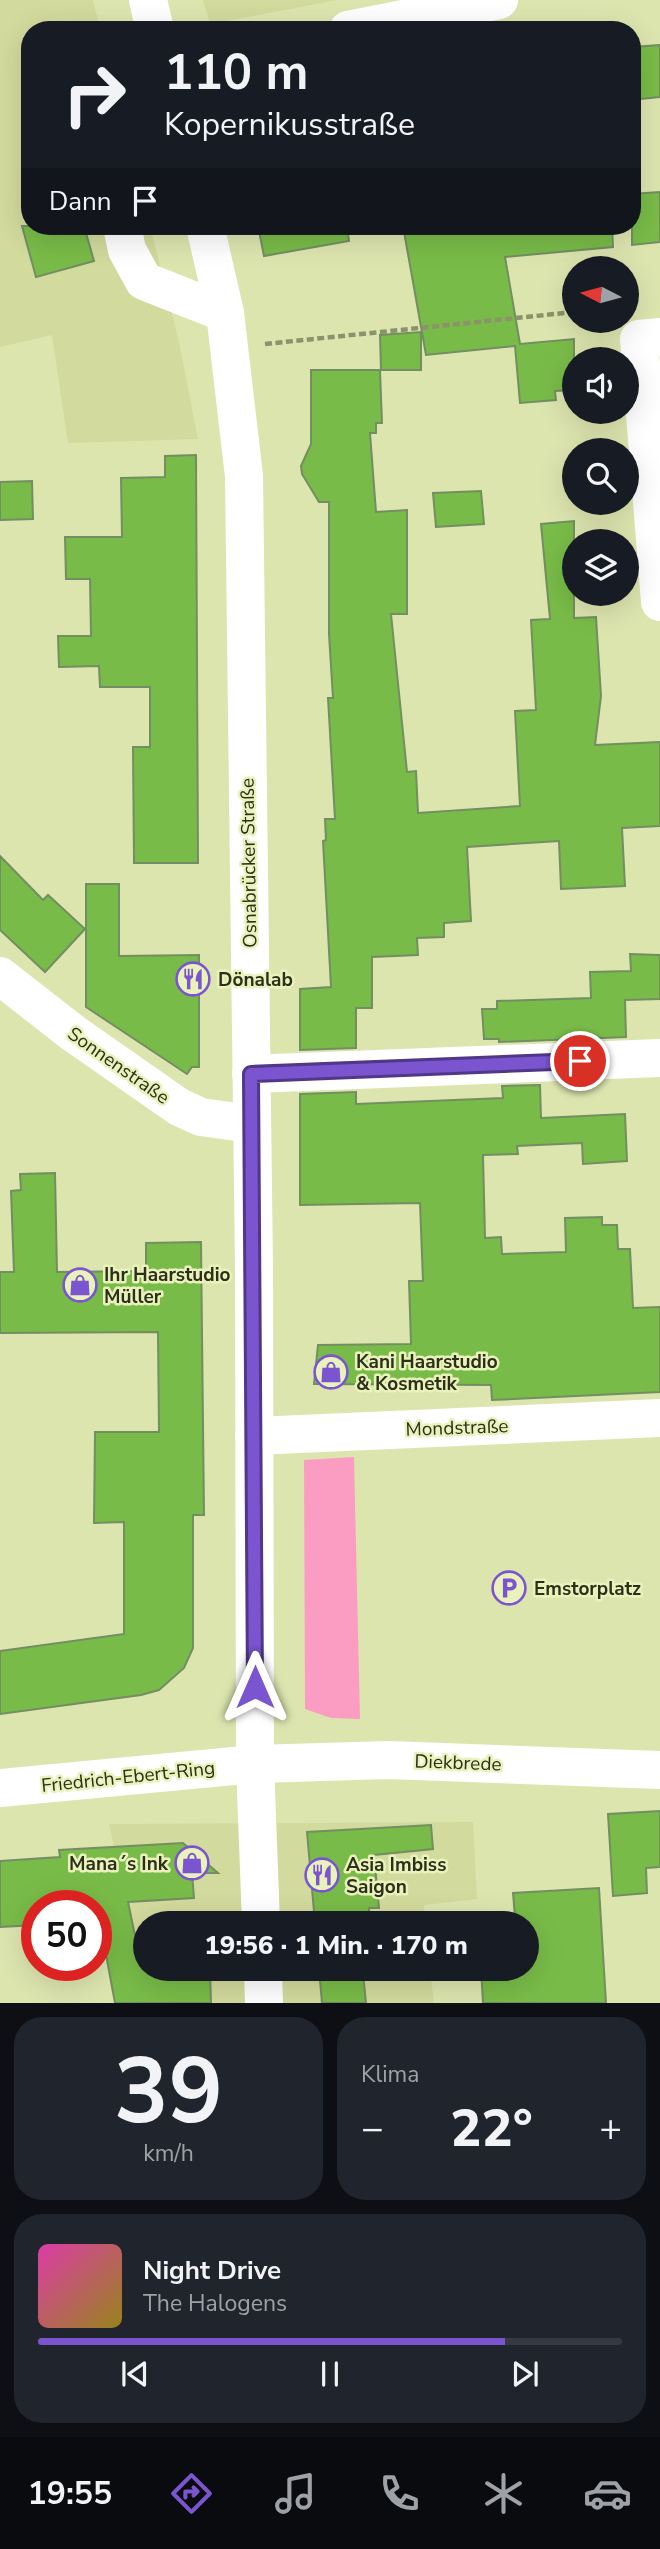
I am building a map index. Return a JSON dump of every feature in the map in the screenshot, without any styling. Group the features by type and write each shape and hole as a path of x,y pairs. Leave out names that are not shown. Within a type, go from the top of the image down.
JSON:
{"street":[{"path":"148,0 153,21"},
{"path":"393,21 499,0"},
{"path":"124,235 127,250 144,281 228,330"},
{"name":"Osnabrücker Straße","path":"207,235 228,330 244,477 255,1764 261,1911"},
{"path":"660,337 639,339 660,602"},
{"name":"Sonnenstraße","path":"0,976 74,1033 179,1107 201,1117 251,1124"},
{"path":"251,1074 660,1058"},
{"name":"Mondstraße","path":"254,1436 660,1418"},
{"name":"Diekbrede","path":"255,1764 389,1759 660,1770"},
{"name":"Friedrich-Ebert-Ring","path":"0,1788 255,1764"},
{"path":"263,1981 264,2003"}],"path":[{"path":"228,330 562,313"}],"shaded area":[{"path":"0,0 93,0 98,21 21,21 21,235 152,235 179,342 198,439 68,443 52,335 0,347"},
{"path":"203,0 338,0 226,21 209,21"},
{"path":"354,1457 360,1719 331,1718 305,1709 304,1460"},
{"path":"473,1822 477,1899 424,1905 424,1911 133,1911 133,1931 109,1824"},
{"path":"144,1981 431,1981 434,2003 149,2003"}],"building":[{"path":"660,45 660,97 641,99 641,46"},
{"path":"660,192 660,242 632,245 632,235 641,235 641,193"},
{"path":"24,235 87,235 94,261 36,277"},
{"path":"260,235 348,235 349,241 264,256"},
{"path":"405,235 612,235 613,247 505,257 520,344 574,339 574,347 562,347 562,391 555,391 556,400 520,403 515,346 426,355"},
{"path":"421,332 421,370 381,370 380,335"},
{"path":"311,370 380,370 382,423 376,423 376,433 370,433 376,512 407,510 407,614 391,614 407,772 416,771 418,813 520,806 515,711 536,710 531,620 550,619 541,524 574,521 574,529 562,529 562,606 574,606 574,618 596,617 601,696 595,745 660,742 660,826 622,828 625,886 561,889 559,841 467,847 471,921 444,923 444,937 417,938 418,955 372,957 372,1008 356,1008 356,1048 300,1050 300,989 331,987 323,841 326,840 325,819 335,819 328,698 333,698 329,634 329,502 319,502 302,474 301,466 311,444"},
{"path":"196,455 198,863 134,863 133,747 150,747 150,687 100,687 99,666 59,667 58,636 91,636 90,579 66,579 65,537 122,537 121,478 165,477 165,456"},
{"path":"32,481 33,519 0,520 0,482"},
{"path":"481,491 484,524 436,527 433,493"},
{"path":"0,856 43,900 48,895 85,929 45,972 0,930"},
{"path":"86,884 119,884 119,956 199,955 199,1067 192,1067 187,1074 86,1007"},
{"path":"630,954 660,955 660,999 625,1000 626,1037 499,1042 499,1039 484,1039 482,1009 497,1009 497,1001 591,998 590,972 631,971"},
{"path":"540,1085 541,1118 625,1114 627,1161 583,1164 582,1143 517,1146 518,1154 483,1155 485,1238 501,1237 502,1254 566,1252 565,1218 602,1217 602,1225 617,1225 618,1249 630,1249 633,1308 660,1307 660,1392 492,1400 491,1385 314,1384 318,1345 411,1344 409,1281 423,1281 420,1203 300,1205 300,1094 356,1092 356,1104 503,1098 502,1086"},
{"path":"55,1173 57,1272 146,1271 146,1243 201,1242 204,1515 193,1515 193,1648 184,1668 159,1690 141,1695 0,1714 0,1651 124,1634 124,1522 94,1523 95,1432 159,1432 158,1332 0,1333 0,1272 14,1272 11,1191 21,1190 20,1174"},
{"path":"660,1811 660,1867 646,1868 647,1893 613,1896 608,1814"},
{"path":"431,1825 433,1849 374,1855 379,1908 369,1908 369,1911 314,1911 307,1832"},
{"path":"183,1843 218,1873 192,1873 194,1898 128,1902 133,1926 133,1981 210,1981 211,2003 115,2003 111,1981 112,1890 21,1890 21,1926 0,1927 0,1861 60,1857 59,1850"},
{"path":"599,1888 606,2003 483,2003 482,1981 539,1981 539,1911 514,1911 513,1893"},
{"path":"320,1981 364,1981 366,2003 322,2003"}],"place":[{"name":"Dönalab","path":"193,979"},
{"name":"Ihr Haarstudio Müller","path":"80,1285"},
{"name":"Kani Haarstudio & Kosmetik","path":"331,1372"},
{"name":"Emstorplatz","path":"509,1588"},
{"name":"Mana´s Ink","path":"192,1863"},
{"name":"Asia Imbiss Saigon","path":"322,1875"}],"route":[{"path":"255,1687 251,1074 580,1061"}]}
